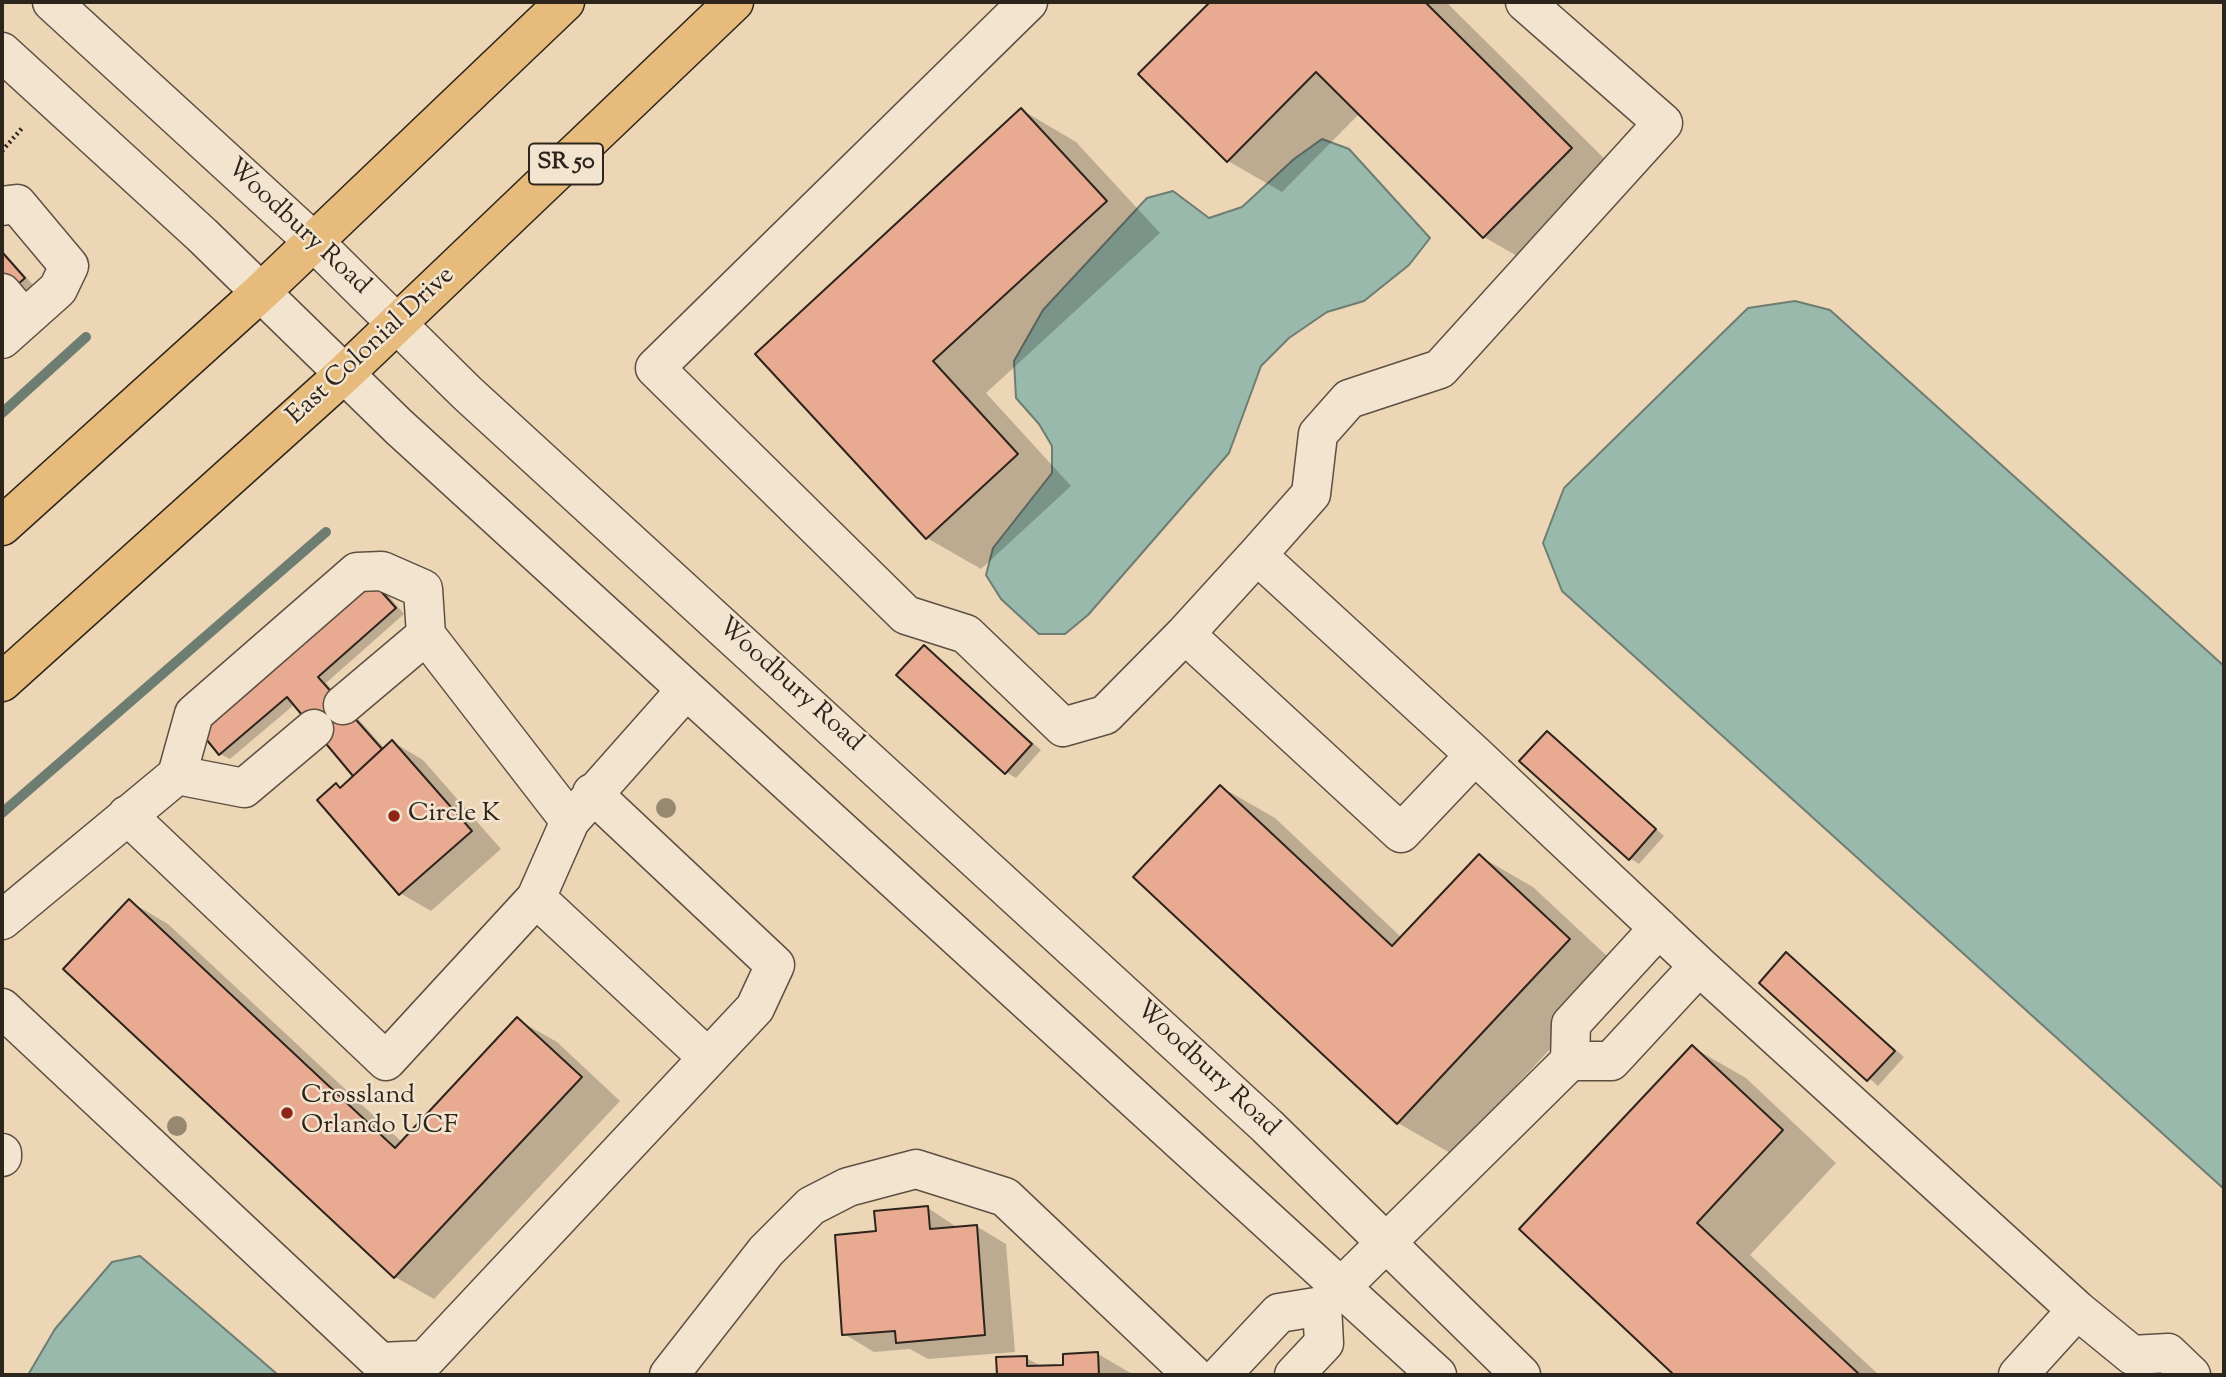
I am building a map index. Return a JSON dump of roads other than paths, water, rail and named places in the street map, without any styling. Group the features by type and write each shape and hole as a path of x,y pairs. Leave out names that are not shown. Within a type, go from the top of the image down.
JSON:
{"highway":[{"path":"2,526 261,292 565,2"},
{"name":"East Colonial Drive","path":"2,682 344,375 734,2"}],"street":[{"name":"Woodbury Road","path":"52,2 1257,1117 1521,1375"},
{"path":"1028,2 655,368 906,615 966,634 1063,727 1105,715 1185,634 1311,494 1318,434 1349,399 1440,369 1663,123 1525,2"},
{"path":"2,52 1331,1296 1437,1375"},
{"path":"2,206 17,204 69,266 58,289 9,317"},
{"path":"1257,555 1699,966 2077,1310 2133,1365 2168,1353 2191,1375"},
{"path":"2,920 177,775 194,713 357,572 382,571 423,589 426,635 581,807 775,965 755,1008 425,1360 380,1362 2,1008"},
{"path":"1185,634 1401,833 1475,755"},
{"path":"343,705 426,635"},
{"path":"127,815 386,1061 536,898 581,807 686,690"},
{"path":"177,775 244,788 314,729"},
{"path":"536,898 708,1058"},
{"path":"1570,1061 1571,1024 1658,928"},
{"path":"1222,1375 1279,1313 1331,1296 1570,1061 1611,1061 1699,966"},
{"path":"669,1375 766,1251 811,1206 867,1180 916,1169 1005,1197 1193,1375"},
{"path":"1294,1375 1324,1343 1331,1296"},
{"path":"2018,1375 2077,1310"}],"waterway":[{"path":"2,413 86,337"},
{"path":"2,813 326,532"}],"place":[{"name":"Circle K","path":"394,816"},
{"name":"Crossland Orlando UCF","path":"287,1113"}]}
